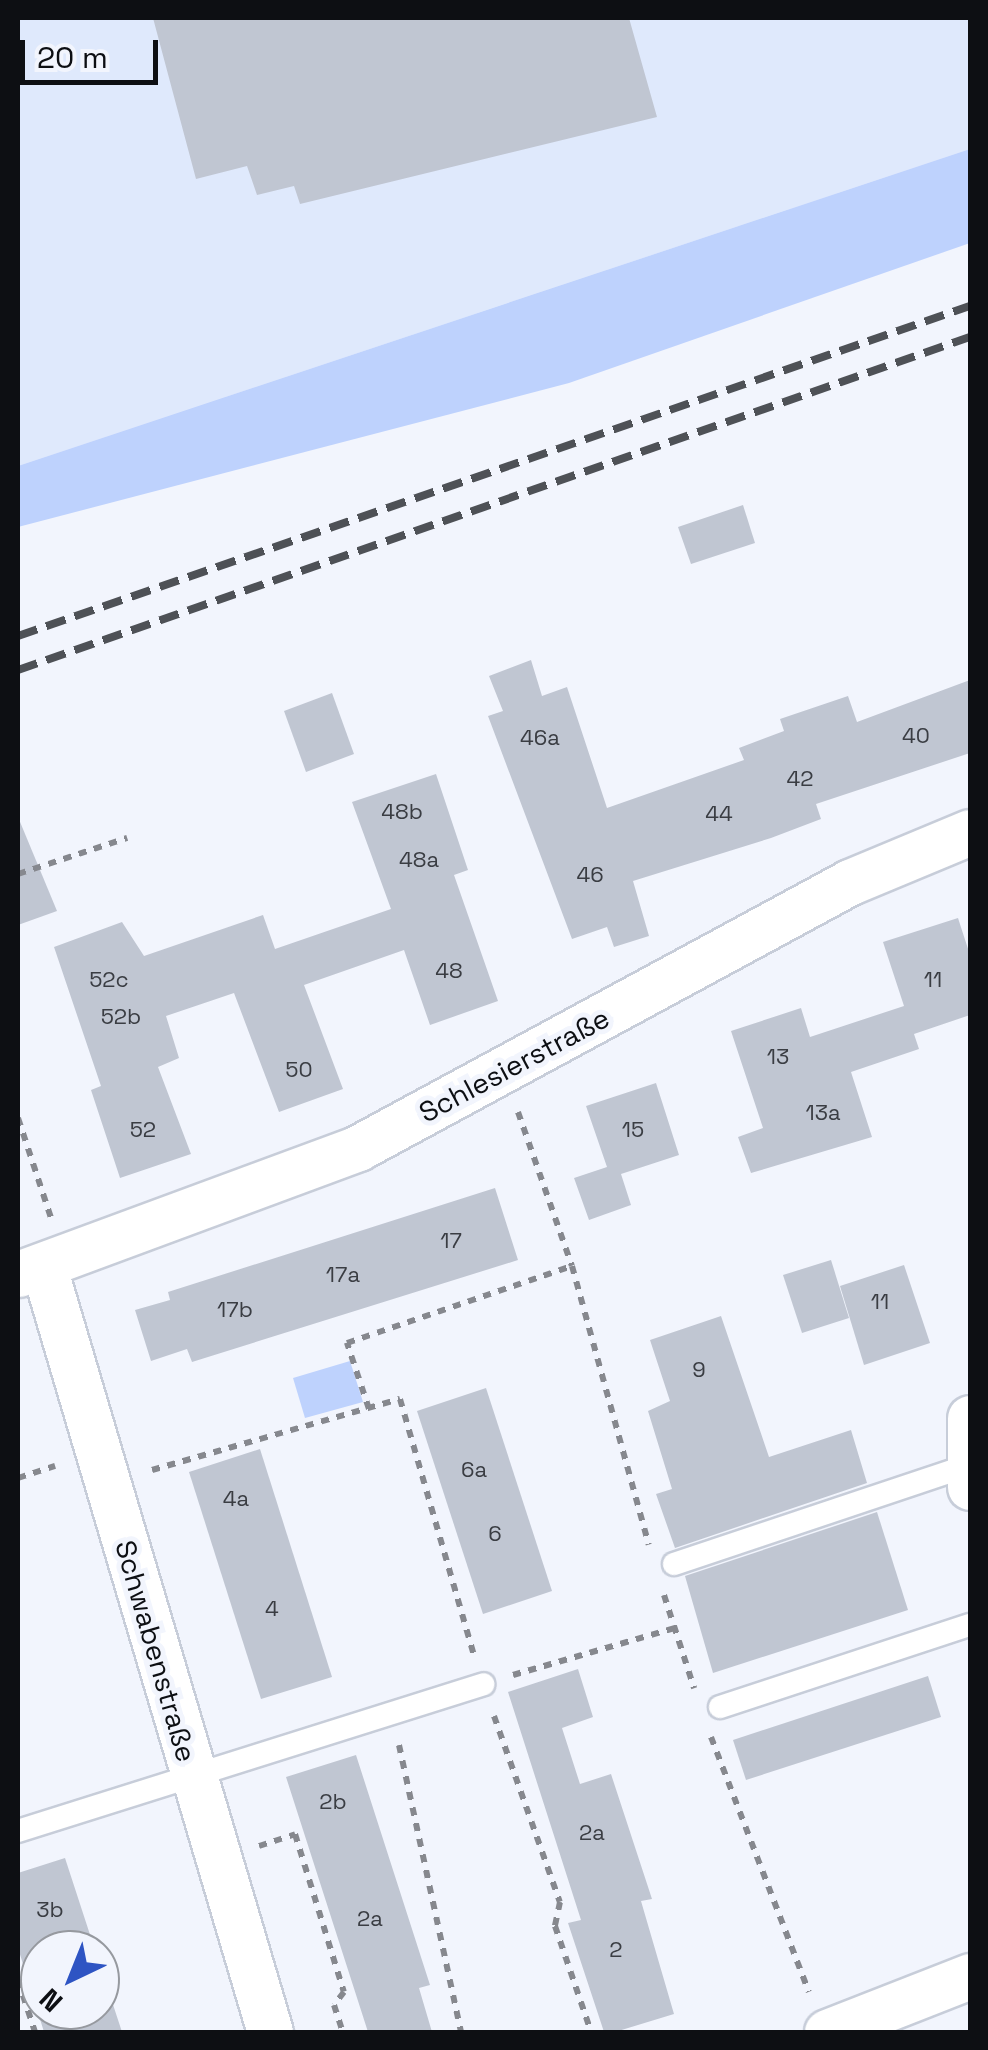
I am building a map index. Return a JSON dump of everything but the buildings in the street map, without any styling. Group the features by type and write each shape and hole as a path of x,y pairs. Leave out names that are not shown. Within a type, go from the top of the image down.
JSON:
{"street":[{"name":"Schlesierstraße","path":"42,1268 358,1148 850,882 970,832"},
{"name":"Schwabenstraße","path":"42,1268 270,2032"},
{"path":"967,1477 970,1418"},
{"path":"827,2032 970,1976"}],"lane":[{"path":"674,1564 967,1477"},
{"path":"720,1708 970,1625"},
{"path":"18,1830 482,1680"}],"path":[{"path":"18,874 127,838"},
{"path":"18,1118 42,1268"},
{"path":"369,1409 348,1342 572,1266"},
{"path":"107,1483 400,1399 482,1680 560,1902 555,1926 591,2032"},
{"path":"482,1680 675,1628"},
{"path":"392,1712 462,2032"},
{"path":"218,1859 295,1834 344,1992 334,2005 344,2032"},
{"path":"18,1980 35,2032"}],"shaded area":[{"path":"18,18 970,18 970,149 18,466"},
{"path":"970,149 970,243 569,383 18,527 18,466"},
{"path":"350,1361 363,1402 305,1418 293,1378"}],"railway":[{"path":"18,636 970,306"},
{"path":"18,670 970,337"}]}
